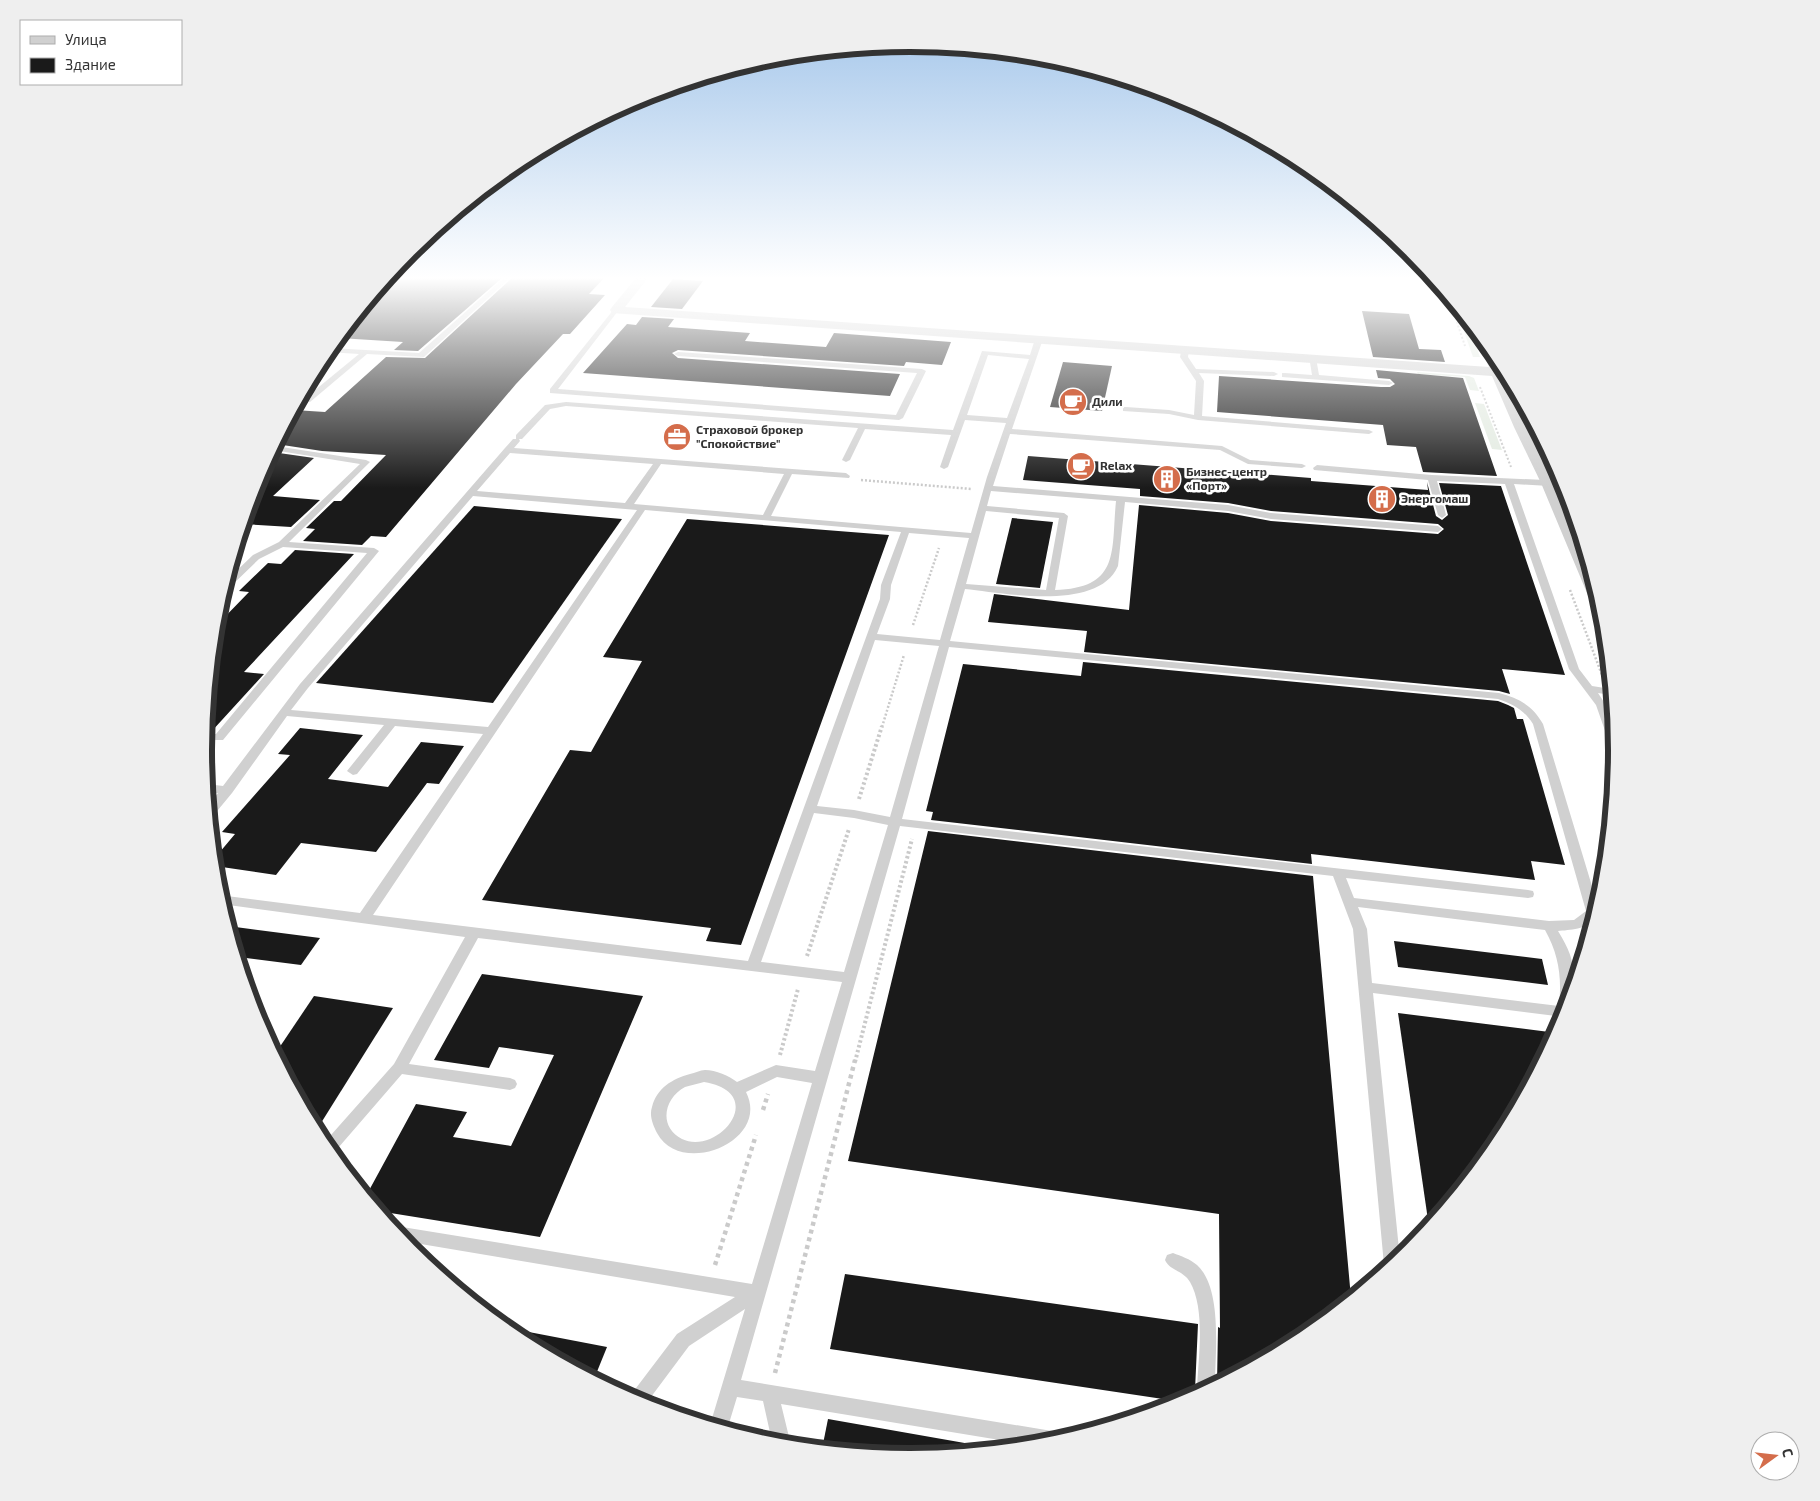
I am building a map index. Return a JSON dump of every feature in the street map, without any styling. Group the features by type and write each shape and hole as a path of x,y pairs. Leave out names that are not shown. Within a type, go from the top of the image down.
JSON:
{"street":[{"path":"1171,348 1495,372"},
{"path":"1508,393 1541,453"},
{"path":"1553,481 1566,511"}],"lane":[{"path":"339,351 422,354 429,348"},
{"path":"586,348 553,390 899,418 922,371 678,354"},
{"path":"721,1422 895,822 988,489 1036,348"},
{"path":"1185,349 1184,357 1200,381 1198,418"},
{"path":"307,400 365,352"},
{"path":"944,467 985,353 1033,357"},
{"path":"1312,358 1316,377"},
{"path":"1194,371 1274,374"},
{"path":"1285,375 1389,382"},
{"path":"214,807 304,686 541,411 548,407 561,404 862,427 956,432"},
{"path":"1126,409 1169,412 1198,418 1369,432"},
{"path":"962,417 1009,426 1222,448 1248,462 1302,466"},
{"path":"846,460 862,427"},
{"path":"234,578 256,556 282,544 366,462 281,449"},
{"path":"508,450 846,476"},
{"path":"628,506 658,462"},
{"path":"1317,468 1432,478 1553,481"},
{"path":"766,518 790,471"},
{"path":"1432,478 1442,515"},
{"path":"1508,480 1574,669 1601,704 1607,721"},
{"path":"988,489 1228,508 1271,516 1438,529"},
{"path":"472,493 975,536"},
{"path":"961,586 1050,594 1072,593 1091,588 1103,581 1112,570 1120,500"},
{"path":"364,918 643,507"},
{"path":"983,508 1064,516 1050,594"},
{"path":"753,967 872,637 885,599 886,585 906,530"},
{"path":"212,738 219,738 374,551 282,544"},
{"path":"872,637 1499,696 1512,700 1533,714 1538,724 1591,904"},
{"path":"1589,689 1606,691"},
{"path":"285,713 490,731"},
{"path":"353,771 392,722"},
{"path":"213,789 228,790"},
{"path":"810,809 854,814 915,825 1528,894"},
{"path":"1338,872 1360,929 1391,1256"},
{"path":"228,900 474,934 849,978"},
{"path":"1350,902 1550,926 1573,926 1587,920"},
{"path":"1550,926 1560,943 1567,964 1569,981"},
{"path":"334,1143 399,1068 474,934"},
{"path":"1366,988 1558,1011"},
{"path":"399,1068 510,1084"},
{"path":"737,1089 776,1071 820,1078"},
{"path":"697,1077 717,1078 728,1082 737,1089 742,1099 741,1120 728,1135 711,1144 697,1147 671,1141 663,1133 658,1123 657,1112 661,1101 668,1091 678,1083 697,1077"},
{"path":"407,1235 757,1293"},
{"path":"1173,1260 1186,1265 1197,1278 1206,1303 1206,1383"},
{"path":"641,1394 683,1340 719,1315 757,1293"},
{"path":"730,1387 1037,1437"},
{"path":"770,1394 780,1436"}],"path":[{"path":"846,476 849,479 988,489"},
{"path":"761,1118 776,1071 802,973 944,533"},
{"path":"770,1394 915,825"},
{"path":"709,1285 758,1127"}],"shaded area":[{"path":"1470,348 1477,348 1480,357 1473,357"},
{"path":"1417,372 1469,376 1474,378 1479,391 1470,390 1465,377 1418,374"},
{"path":"1475,403 1484,404 1502,450 1492,449"}],"building":[{"path":"396,348 421,348 418,351 394,350"},
{"path":"436,348 550,348 516,384 386,537 371,536 362,545 303,541 315,529 306,528 334,501 341,501 386,455 322,451 283,445 301,410 325,412 386,357 425,358"},
{"path":"605,348 949,348 942,365 906,362 904,366 678,350 672,353 678,358 900,374 890,396 583,373"},
{"path":"1371,348 1419,348 1441,350 1445,362 1373,357"},
{"path":"1063,362 1112,366 1102,411 1050,407"},
{"path":"1376,370 1463,378 1497,476 1423,472 1416,447 1387,445 1383,425 1217,412 1219,376 1381,387 1390,387 1395,384 1390,379 1378,378"},
{"path":"279,453 314,458 273,496 320,500 291,527 250,524"},
{"path":"1028,456 1311,478 1311,481 1428,490 1427,482 1436,516 1442,520 1448,515 1439,483 1501,486 1565,675 1502,669 1510,694 1499,691 1084,652 1087,631 988,622 994,594 1129,610 1139,505 1228,513 1271,521 1438,534 1444,529 1438,524 1271,511 1228,503 1140,496 1140,489 1023,480"},
{"path":"474,506 622,519 493,703 316,683"},
{"path":"1012,518 1053,522 1040,588 996,584"},
{"path":"687,519 889,535 741,945 706,941 711,928 482,900 570,750 591,752 642,661 603,657"},
{"path":"295,550 354,554 244,672 264,674 212,730 213,705 224,617 249,592 239,591 268,563 281,564"},
{"path":"1083,662 1498,701 1508,705 1514,708 1517,719 1523,719 1565,865 1531,861 1535,880 1311,854 1312,864 931,820 933,812 926,811 963,664 1081,676"},
{"path":"300,728 363,735 328,779 388,787 421,742 464,746 439,784 427,783 376,852 301,843 276,875 222,867 220,852 235,834 222,832 290,755 278,754"},
{"path":"928,831 1313,876 1350,1291 1298,1331 1259,1355 1217,1378 1218,1327 1220,1328 1219,1214 848,1161"},
{"path":"235,927 320,938 301,965 244,958"},
{"path":"1394,941 1542,959 1548,985 1398,967"},
{"path":"482,974 643,996 540,1237 386,1212 369,1191 416,1104 467,1112 453,1137 511,1146 554,1055 499,1047 489,1068 434,1060"},
{"path":"314,996 393,1008 321,1123 306,1100 279,1048"},
{"path":"1398,1013 1549,1032 1514,1100 1490,1138 1464,1175 1428,1219"},
{"path":"845,1274 1198,1324 1195,1387 1165,1399 830,1349"},
{"path":"521,1331 607,1347 596,1374"},
{"path":"828,1419 976,1445 910,1448 823,1443"}],"place":[{"name":"Дили","path":"1073,402"},
{"name":"Страховой брокер \"Спокойствие\"","path":"677,437"},
{"name":"Relax","path":"1081,466"},
{"name":"Бизнес-центр «Порт»","path":"1167,479"},
{"name":"Энергомаш","path":"1382,499"}]}
